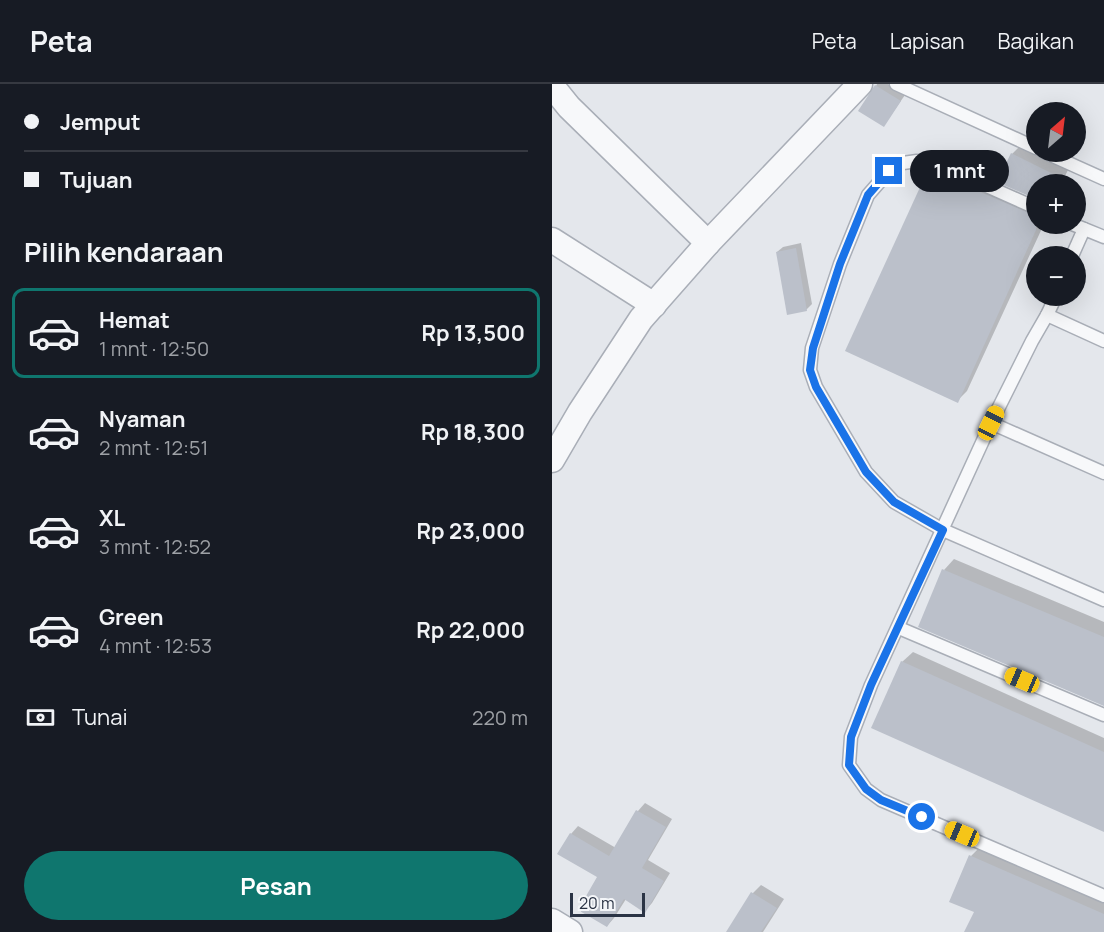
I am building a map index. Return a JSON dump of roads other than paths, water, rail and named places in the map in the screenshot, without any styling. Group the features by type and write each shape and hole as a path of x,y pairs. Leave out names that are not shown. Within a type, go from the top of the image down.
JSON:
{"street":[{"path":"552,460 641,319 708,243 860,84"},
{"path":"556,87 708,243"},
{"path":"552,240 654,305"},
{"path":"552,921 570,932"}],"lane":[{"path":"896,84 1026,143"},
{"path":"1026,204 962,175 930,164 917,161 903,163 889,171 868,195 840,264 813,348 810,370 816,387 866,472 894,502 943,530 1104,600"},
{"path":"1066,162 1104,179"},
{"path":"1086,229 1104,237"},
{"path":"1051,306 991,423 871,685 851,737 849,765 866,789 881,800 1104,896"},
{"path":"1047,315 1104,341"},
{"path":"991,423 1104,473"},
{"path":"898,628 1104,715"}]}
